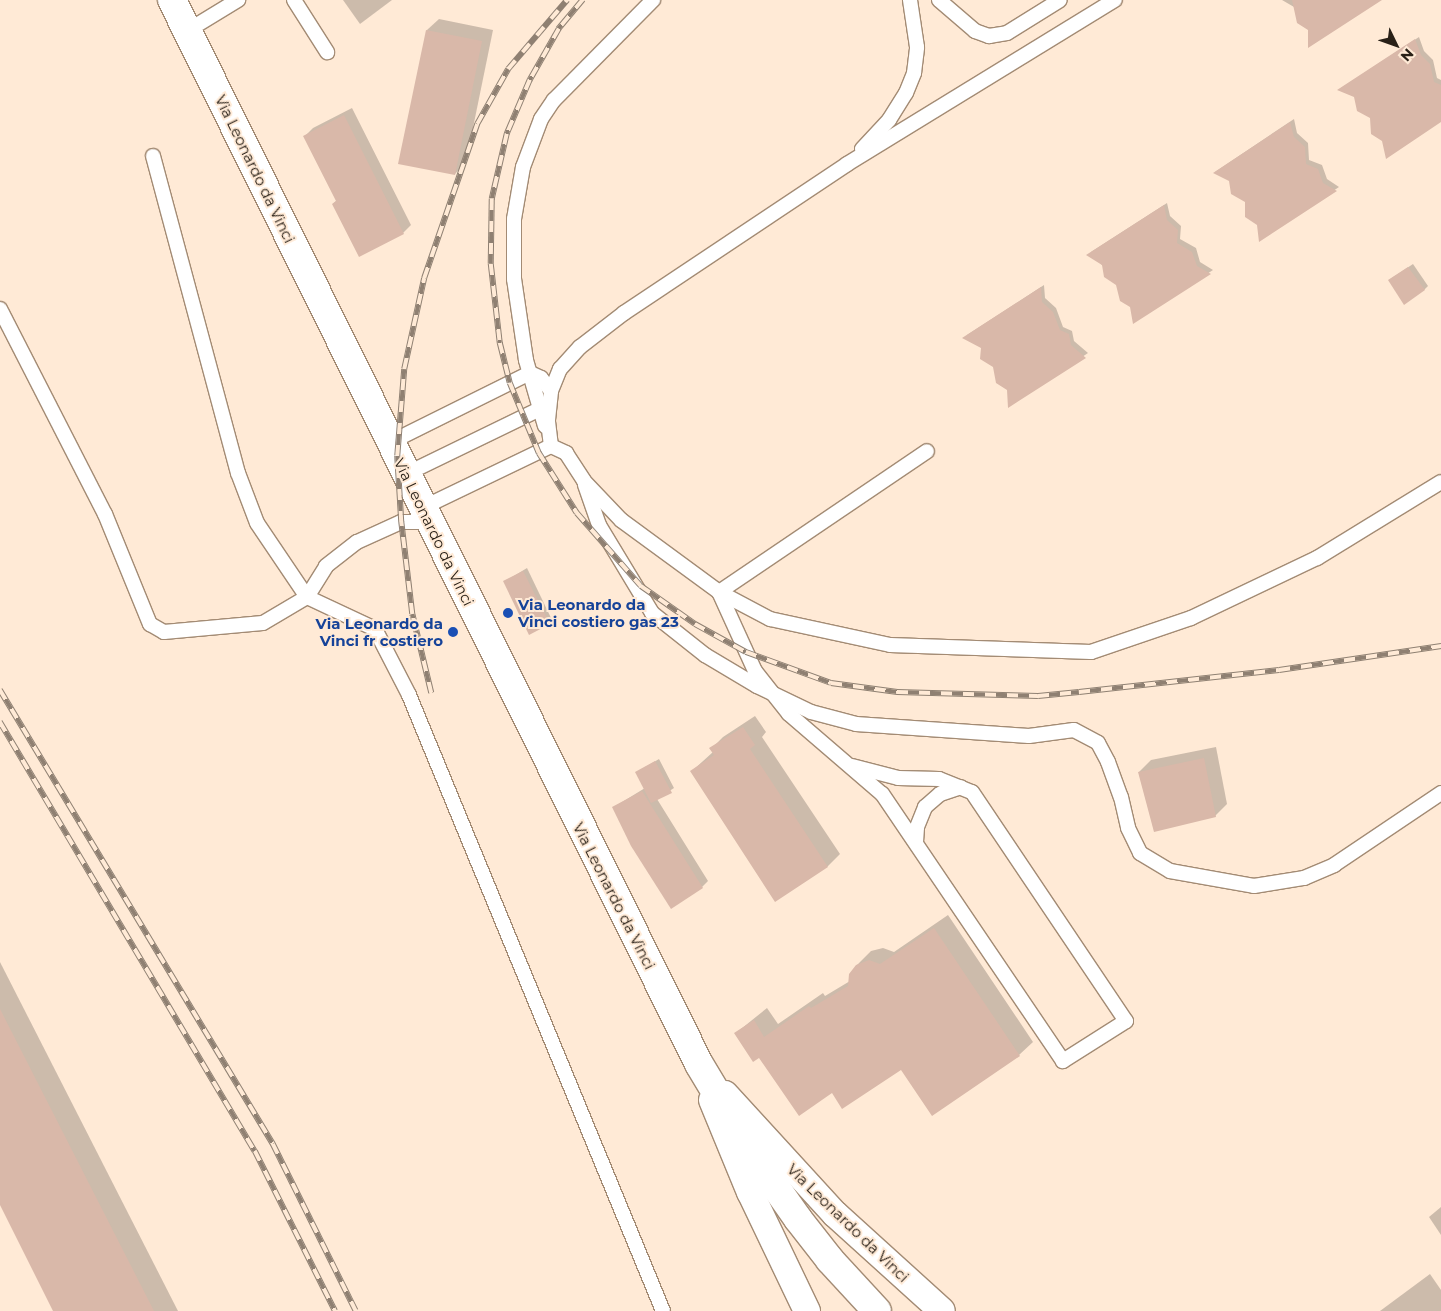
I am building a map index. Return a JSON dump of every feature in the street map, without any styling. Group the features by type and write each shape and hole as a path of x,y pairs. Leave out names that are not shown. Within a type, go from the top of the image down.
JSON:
{"main road":[{"name":"Via Leonardo da Vinci","path":"172,0 698,1064"},
{"path":"698,1064 758,1162 798,1219 830,1260 877,1311"}],"street":[{"name":"Via Leonardo da Vinci","path":"698,1064 750,1192 807,1311"},
{"name":"Via Leonardo da Vinci","path":"698,1064 835,1214 942,1311"}],"lane":[{"path":"187,31 238,0"},
{"path":"294,0 327,52"},
{"path":"551,446 544,410 530,373 513,264 514,218 523,167 541,119 554,100 654,0"},
{"path":"847,164 889,120 906,93 917,47 910,0"},
{"path":"939,0 975,31 989,36 1007,34 1060,0"},
{"path":"406,474 544,410 560,369 580,347 624,313 847,164 1115,0"},
{"path":"153,156 238,473 256,523 308,597 375,629 409,695 663,1311"},
{"path":"0,309 105,514 150,624 164,632 189,632 263,623 308,597 326,566 357,542 401,522 426,515 551,446"},
{"path":"530,373 541,378 551,391"},
{"path":"391,442 530,373"},
{"path":"551,446 566,453 584,481 621,520 718,592 770,619 890,645 1090,652 1191,618 1318,558 1441,482"},
{"path":"718,592 927,451"},
{"path":"584,481 599,525 652,612 705,654 773,694 811,712 856,724 1029,736 1074,730 1098,744 1108,762 1121,797 1128,828 1140,853 1170,871 1206,880 1254,886 1304,878 1334,865 1441,794"},
{"path":"718,592 755,671 789,714 852,766 882,794 1063,1061 1126,1021 972,792 939,779 898,778 852,766"},
{"path":"916,842 917,827 925,808 940,794 961,787"}],"building":[{"path":"1292,0 1382,0 1308,48 1308,30 1297,23"},
{"path":"426,30 482,41 455,175 398,164"},
{"path":"1415,39 1421,55 1430,64 1434,82 1441,85 1441,122 1386,159 1382,141 1371,134 1370,118 1357,111 1354,97 1337,90"},
{"path":"344,115 404,234 359,257 332,204 336,201 303,136"},
{"path":"1290,122 1294,137 1305,147 1306,164 1318,169 1323,183 1337,191 1259,242 1257,225 1245,217 1245,202 1231,194 1229,181 1213,173"},
{"path":"1164,205 1167,220 1178,230 1177,243 1192,252 1197,266 1211,274 1133,324 1130,307 1120,301 1116,285 1104,277 1102,265 1086,255"},
{"path":"1408,267 1425,290 1404,305 1388,280"},
{"path":"1041,287 1042,302 1053,312 1060,330 1069,334 1071,345 1086,358 1008,408 1007,390 996,383 993,367 980,359 981,348 962,338"},
{"path":"523,571 550,624 529,635 503,581"},
{"path":"743,727 755,745 750,749 828,867 775,902 690,771 714,755 709,748"},
{"path":"1204,758 1216,817 1154,832 1138,772"},
{"path":"655,761 672,793 651,803 635,772"},
{"path":"642,791 703,888 671,909 631,846 612,807"},
{"path":"934,928 1020,1056 932,1116 901,1070 842,1109 832,1093 799,1116 759,1058 753,1062 734,1033 754,1020 764,1037 809,1006 811,1008 848,986 849,974 856,965 869,960 880,964"},
{"path":"0,1009 154,1311 53,1311 0,1205"}],"railway":[{"path":"431,693 412,614 401,522 397,456 404,369 424,278 477,124 508,69 567,0"},
{"path":"583,0 559,29 530,80 507,134 492,199 491,264 500,343 510,383 539,453 577,513 641,586 695,624 746,652 831,683 897,692 1038,696 1279,670 1441,646"},
{"path":"0,690 273,1144 356,1311"},
{"path":"0,722 255,1151 335,1311"}],"place":[{"name":"Via Leonardo da Vinci costiero gas 23","path":"508,613"},
{"name":"Via Leonardo da Vinci fr costiero","path":"453,632"}]}
